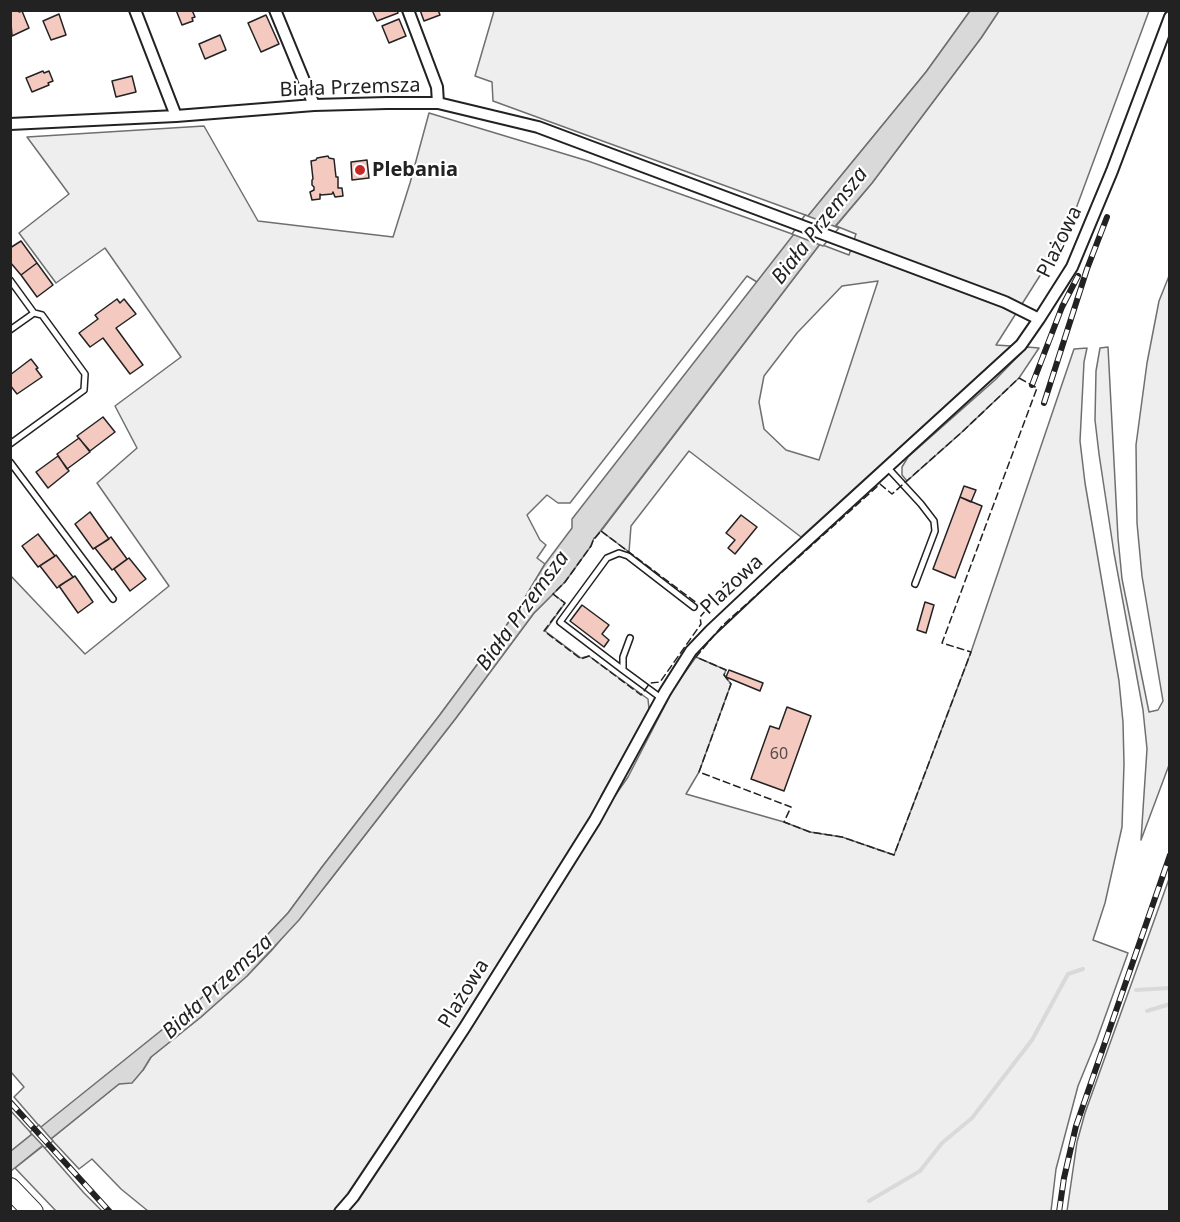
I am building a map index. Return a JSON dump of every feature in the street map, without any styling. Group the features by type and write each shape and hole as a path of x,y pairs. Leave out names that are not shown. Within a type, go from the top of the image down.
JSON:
{"highway":[{"path":"10,1188 33,1212"}],"street":[{"path":"135,10 176,117"},
{"path":"274,10 314,105"},
{"path":"408,10 437,87 438,103"},
{"name":"Plażowa","path":"340,1212 353,1197 400,1127 595,820 661,698 691,651 1021,345 1072,267 1112,171 1170,17"},
{"name":"Biała Przemsza","path":"10,124 176,117 314,105 438,103 538,127 1005,303 1039,319"}],"lane":[{"path":"10,280 34,313 42,315 86,374 84,390 10,444"},
{"path":"10,330 34,313"},
{"path":"10,462 113,599"},
{"path":"887,467 934,521 935,531 915,584"},
{"path":"661,698 560,622 607,558 619,553 628,556 694,607"},
{"path":"623,670 623,657 630,638"}],"shaded area":[{"path":"494,11 970,11 926,72 808,216 493,101 492,82 475,76"},
{"path":"999,11 1149,11 1067,233 996,345 1011,346 801,537 689,451 631,526 629,552 601,531 820,244 849,255 856,234 836,226 872,183","holes":["878,281 819,460 786,450 764,429 759,402 764,376 797,333 842,286"]},
{"path":"429,113 588,161 795,235 757,282 747,276 570,503 558,503 547,495 527,515 540,540 546,545 537,558 545,564 517,611 288,913 235,969 41,1128 14,1097 24,1087 11,1072 10,575 85,654 169,586 97,483 137,448 115,406 181,357 105,248 56,283 19,233 69,194 27,137 204,126 258,221 393,237"},
{"path":"1169,276 1169,765 1141,840 1147,749 1143,710 1114,553 1099,454 1095,420 1096,371 1100,348 1108,347 1122,579 1149,712 1158,710 1163,701 1142,576 1137,523 1136,445 1147,363 1159,301"},
{"path":"1027,347 1039,348 1019,378 907,481 902,475 902,467 908,457 995,380"},
{"path":"1087,348 1084,362 1080,441 1085,483 1119,681 1124,764 1122,827 1105,903 1093,940 1128,953 1078,1086 1056,1169 1051,1211 148,1211 121,1189 92,1159 79,1169 51,1139 119,1084 143,1070 151,1057 201,1017 272,950 327,884 534,613 553,594 565,603 545,631 581,658 589,656 648,699 649,709 601,796 612,800 628,777 675,686 696,657 726,670 724,675 731,684 699,772 686,794 784,822 810,832 842,837 894,855 971,652 1074,349"},
{"path":"1169,879 1169,1211 1067,1211 1077,1142 1085,1113"},
{"path":"10,1110 32,1134 11,1151 10,1151"},
{"path":"43,1146 102,1211 56,1211 15,1168"}],"water":[{"path":"970,11 999,11 872,183 820,244 594,538 591,546 565,582 534,613 456,718 299,920 247,976 151,1057 132,1083 119,1084 11,1171 11,1151 198,1001 235,969 288,913 517,611 545,564 572,528 572,519 808,216 926,72"}],"pier":[{"path":"805,215 839,228 823,246 792,234"},
{"path":"39,1125 53,1141 45,1148 30,1132"}],"building":[{"path":"176,10 192,10 195,17 192,18 193,21 182,25"},
{"path":"372,10 397,10 398,13 377,21"},
{"path":"420,10 438,10 440,15 424,21"},
{"path":"10,11 22,11 29,28 12,36"},
{"path":"59,14 66,35 51,40 43,21"},
{"path":"266,15 279,44 261,52 248,23"},
{"path":"399,19 406,36 389,43 382,26"},
{"path":"220,35 226,50 205,59 199,44"},
{"path":"43,71 44,73 49,71 53,81 32,92 26,78"},
{"path":"132,76 136,92 116,97 112,81"},
{"path":"328,156 334,159 338,188 342,188 343,196 335,197 333,192 332,194 320,194 320,199 312,200 310,192 314,190 314,187 311,161"},
{"name":"Plebania","path":"367,160 369,178 352,180 351,162"},
{"path":"21,241 37,263 21,275 10,262 10,248"},
{"path":"37,263 53,285 37,297 21,275"},
{"path":"117,299 120,303 124,299 136,314 116,328 143,365 130,374 103,338 90,347 79,333 98,319 95,315"},
{"path":"31,359 42,377 17,394 10,385 10,375"},
{"path":"103,417 115,432 90,451 77,436"},
{"path":"79,438 90,452 67,469 57,454"},
{"path":"58,456 69,471 48,488 36,472"},
{"path":"964,486 976,490 971,502 960,497"},
{"path":"960,497 982,506 955,578 933,569"},
{"path":"90,512 109,539 93,549 75,524"},
{"path":"741,515 757,527 735,554 728,548 735,540 726,533"},
{"path":"38,534 55,556 38,567 22,546"},
{"path":"111,537 127,559 112,570 95,548"},
{"path":"56,555 73,577 57,588 40,566"},
{"path":"129,558 146,579 130,591 114,569"},
{"path":"75,576 93,602 78,613 59,586"},
{"path":"925,602 934,605 926,633 917,630"},
{"path":"582,605 609,625 602,634 609,640 604,647 570,621"},
{"path":"729,670 763,683 760,691 726,677"},
{"path":"787,707 811,716 784,791 751,779 770,726 779,729"}],"waterway":[{"path":"869,1201 920,1171 942,1143 972,1118 1032,1040 1068,974 1083,969"},
{"path":"1136,990 1170,988"},
{"path":"1147,1011 1170,1004"}],"railway":[{"path":"1044,403 1087,269 1107,217"},
{"path":"1032,385 1062,307 1078,276"},
{"path":"1059,1212 1076,1126 1170,855"},
{"path":"10,1102 110,1212"}],"fence":[{"path":"1019,378 1037,388 942,643 971,652 894,855 842,837 810,832 784,822 791,807 699,772 731,684 724,675 726,670 696,657 722,626 880,484 892,494 1019,378"},
{"path":"601,531 706,610 700,617 701,624 660,682 650,683 641,695 589,656 581,659 544,631 565,603 553,594 565,582 601,531"}],"place":[{"name":"Plebania","path":"360,170"}]}
